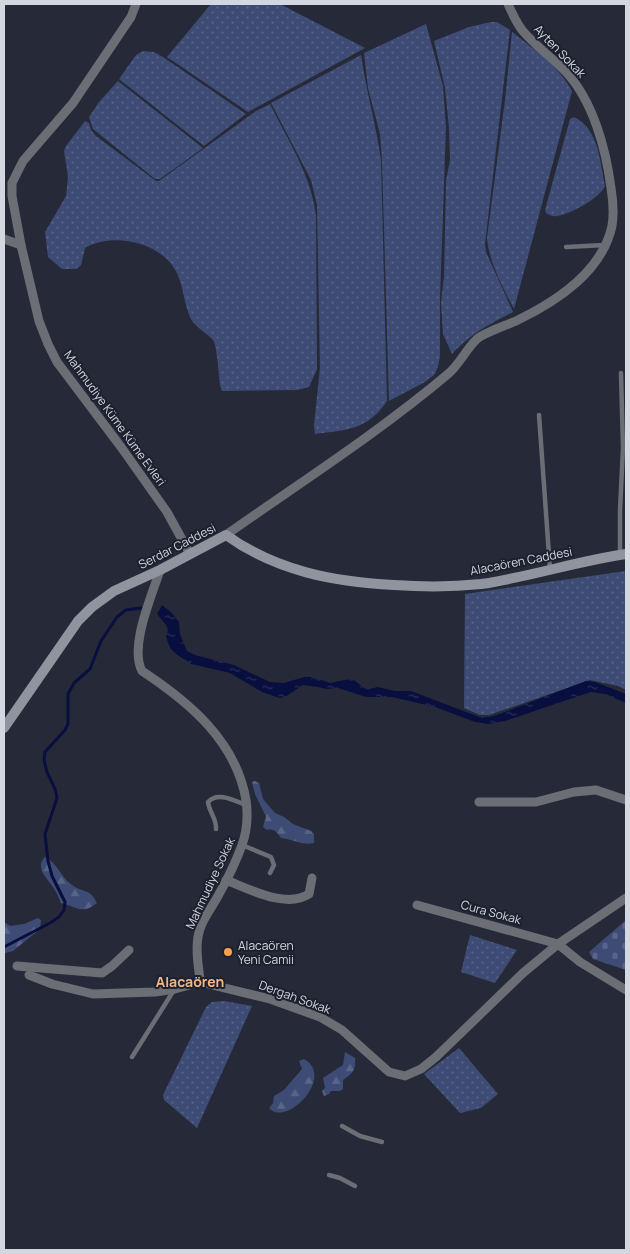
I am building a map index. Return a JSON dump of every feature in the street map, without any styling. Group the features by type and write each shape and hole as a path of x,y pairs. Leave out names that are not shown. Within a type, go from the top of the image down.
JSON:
{"street":[{"name":"Mahmudiye Küme Küme Evleri","path":"136,4 131,17 73,103 23,160 12,183 12,196 21,245 40,321 48,344 57,362 167,512 190,554"},
{"name":"Ayten Sokak","path":"226,535 297,487 409,404 457,366 478,338 519,320 554,300 579,280 594,264 605,245 612,224 613,204 606,160 595,122 586,100 567,74 524,33 508,4"},
{"path":"4,239 21,245"},
{"name":"Serdar Caddesi","path":"4,728 78,621 92,607 120,589 226,535 250,550 291,569 365,584 420,587"},
{"name":"Alacaören Caddesi","path":"420,587 481,584 623,554"},
{"name":"Mahmudiye Sokak","path":"160,570 138,645 138,664 142,671 197,713 211,727 228,751 238,770 244,787 246,805 245,833 242,844 198,935 200,982"},
{"path":"479,802 536,802 574,792 596,790 626,800"},
{"path":"226,880 264,895 284,900 303,898 309,894 312,878"},
{"name":"Dergah Sokak","path":"29,976 93,994 155,992 200,982 270,999 320,1017 342,1030 389,1072 405,1076 421,1069 436,1057 523,973 558,944 626,898"},
{"name":"Cura Sokak","path":"418,905 558,944"},
{"path":"558,944 580,962 626,990"},
{"path":"17,966 102,973 129,950"}],"lane":[{"path":"566,247 605,245"},
{"path":"621,372 623,448 620,510 623,554"},
{"path":"539,415 550,569"},
{"path":"216,829 208,802 211,798 220,796 246,805"},
{"path":"242,844 272,857 274,865 270,873"},
{"path":"132,1057 175,989"},
{"path":"342,1126 360,1136 382,1142"},
{"path":"329,1175 340,1178 355,1186"}],"green space":[{"path":"211,4 280,4 365,48 248,112 167,57"},
{"path":"497,22 510,30 485,244 486,252 513,312 466,340 452,354 443,334 441,303 444,277 446,181 450,160 449,128 445,88 434,41 469,27"},
{"path":"426,24 443,86 446,127 440,356 435,374 425,382 389,401 382,161 380,134 368,88 364,53"},
{"path":"512,32 553,66 572,91 514,309 501,284 488,247 487,238"},
{"path":"143,51 154,52 163,57 246,114 204,146 119,79 136,55"},
{"path":"361,55 381,160 387,401 372,418 356,427 315,434 314,425 320,368 317,205 311,180 271,103"},
{"path":"118,81 203,148 160,179 155,179 93,129 89,117 99,102"},
{"path":"270,104 304,172 316,215 317,369 309,387 297,390 222,391 217,354 213,340 191,319 177,274 167,259 146,246 134,242 108,241 96,243 85,248 81,265 76,269 62,269 48,257 45,232 66,196 68,177 64,151 85,121 89,123 91,130 96,136 156,181 159,181 256,111"},
{"path":"574,117 589,129 600,157 605,186 602,191 584,205 563,215 553,216 546,213 545,210 570,119"},
{"path":"626,571 626,690 618,686 590,680 489,715 480,715 464,708 465,594"},
{"path":"252,782 259,783 263,799 275,813 293,824 311,831 314,834 314,843 306,844 281,838 274,830 267,830 263,827 266,817 255,794"},
{"path":"45,857 53,863 68,882 92,895 97,903 92,907 83,909 61,903 42,870 42,861"},
{"path":"38,918 41,920 40,929 13,951 4,953 4,922 10,926 24,924"},
{"path":"626,920 626,970 593,959 589,952"},
{"path":"470,935 517,950 495,983 461,972"},
{"path":"224,1001 252,1006 197,1128 164,1100 163,1095 206,1007 212,1002"},
{"path":"459,1048 498,1094 481,1108 460,1113 424,1074"},
{"path":"345,1052 355,1058 353,1071 343,1080 343,1089 331,1091 324,1096 322,1091 325,1088 323,1078 343,1065"},
{"path":"304,1059 312,1067 314,1077 311,1088 305,1098 296,1106 286,1111 277,1112 269,1108 273,1103 274,1096 284,1090 302,1069 299,1061"}],"water":[{"path":"162,605 179,622 180,634 187,651 195,655 234,665 270,682 284,683 304,677 313,677 330,683 349,679 369,689 378,687 395,691 411,691 482,718 494,716 586,681 595,682 626,694 626,703 605,694 591,692 505,721 488,724 475,722 435,707 392,697 366,697 338,688 326,689 303,685 285,697 279,698 262,692 230,673 191,664 176,654 168,643 166,625 157,614"}],"waterway":[{"path":"4,947 50,923 59,917 64,910 65,902 52,876 48,861 45,834 57,798 47,772 44,760 45,752 65,730 68,724 68,694 74,683 90,669 101,641 117,617 126,610 141,608"}],"place":[{"name":"Alacaören Yeni Camii","path":"228,952"}],"district":[{"name":"Alacaören","path":"190,981"}]}
